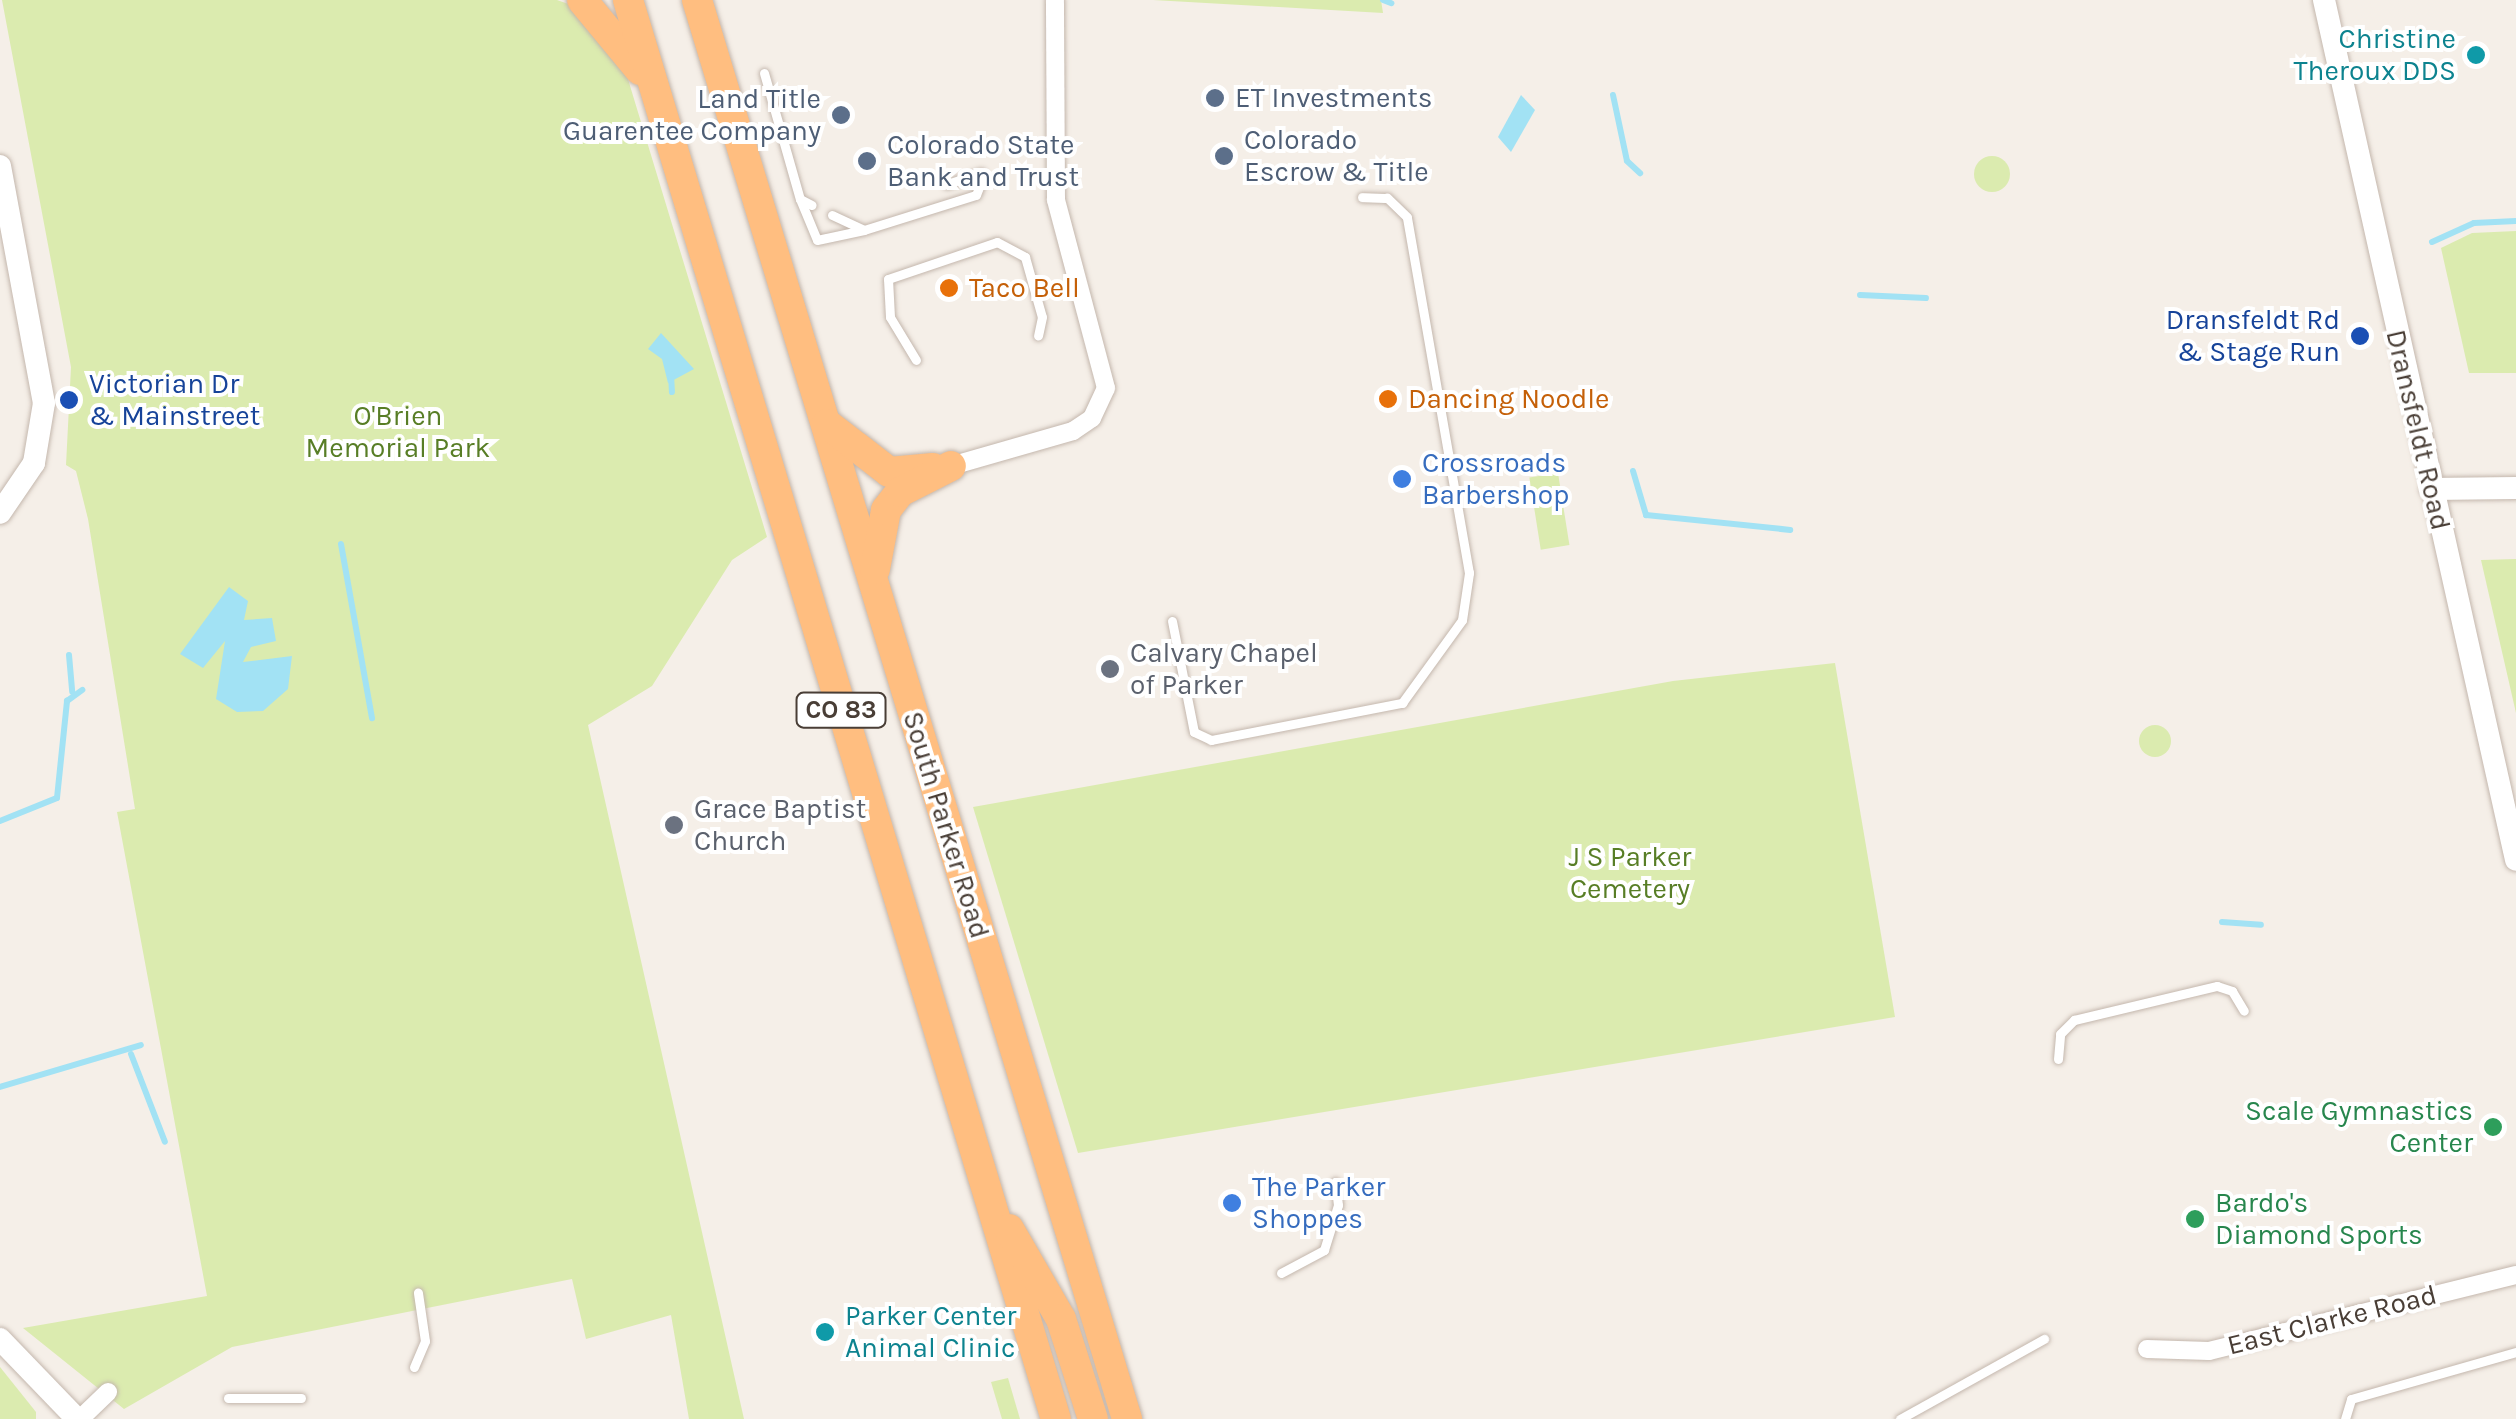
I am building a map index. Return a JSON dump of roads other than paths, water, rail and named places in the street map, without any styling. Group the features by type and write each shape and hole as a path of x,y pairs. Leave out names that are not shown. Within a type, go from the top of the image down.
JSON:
{"highway":[{"path":"582,0 657,95"},
{"name":"CO 83","path":"628,0 1056,1419"},
{"name":"South Parker Road","path":"697,0 1126,1419"},
{"path":"824,421 888,472 950,466"},
{"path":"874,587 886,510 900,492 950,466"},
{"path":"988,1197 1061,1319 1093,1419"}],"street":[{"path":"950,466 1073,431 1092,418 1106,388 1056,200 1055,0"},
{"name":"Dransfeldt Road","path":"2324,0 2516,860"},
{"path":"0,166 44,424 28,474 0,513"},
{"path":"2432,489 2516,488"},
{"name":"East Clarke Road","path":"2147,1350 2209,1350 2516,1275"},
{"path":"0,1339 79,1419 108,1392"}],"lane":[{"path":"764,73 800,200 817,240 864,230 976,195 982,176 947,184"},
{"path":"1172,621 1194,732 1211,740 1402,703 1462,620 1468,573 1407,218 1388,198 1362,197"},
{"path":"800,200 812,205"},
{"path":"832,215 864,230"},
{"path":"916,360 890,317 888,279 997,242 1025,257 1042,317 1038,336"},
{"path":"2058,1059 2060,1034 2074,1020 2206,986 2232,990 2244,1011"},
{"path":"1280,1273 1324,1250 1338,1205 1335,1182"},
{"path":"414,1367 425,1341 418,1293"},
{"path":"1900,1419 2044,1340"},
{"path":"2345,1419 2351,1400 2516,1352"},
{"path":"228,1398 301,1398"}],"water":[{"path":"1521,95 1535,110 1511,152 1498,137"},
{"path":"661,333 694,369 668,383 662,359 648,349"},
{"path":"229,587 248,601 244,620 272,618 276,641 251,647 243,662 292,656 288,689 263,711 237,712 216,699 225,641 203,668 180,654"}],"waterway":[{"path":"1383,0 1391,3"},
{"path":"1613,95 1627,161 1640,173"},
{"path":"2432,242 2474,223 2516,221"},
{"path":"1860,295 1926,298"},
{"path":"671,374 672,392"},
{"path":"1633,471 1646,515 1790,530"},
{"path":"341,544 372,718"},
{"path":"69,655 72,692"},
{"path":"0,821 57,798 67,701 82,690"},
{"path":"2222,922 2261,925"},
{"path":"0,1087 141,1045"},
{"path":"131,1054 165,1142"}],"place":[{"name":"Christine Theroux DDS","path":"2476,55"},
{"name":"ET Investments","path":"1215,98"},
{"name":"Land Title Guarentee Company","path":"841,115"},
{"name":"Colorado Escrow & Title","path":"1224,156"},
{"name":"Colorado State Bank and Trust","path":"867,161"},
{"name":"Taco Bell","path":"949,288"},
{"name":"Dransfeldt Rd & Stage Run","path":"2360,336"},
{"name":"Dancing Noodle","path":"1388,399"},
{"name":"Victorian Dr & Mainstreet","path":"69,400"},
{"name":"Crossroads Barbershop","path":"1402,479"},
{"name":"Calvary Chapel of Parker","path":"1110,669"},
{"name":"Grace Baptist Church","path":"674,825"},
{"name":"Scale Gymnastics Center","path":"2493,1127"},
{"name":"The Parker Shoppes","path":"1232,1203"},
{"name":"Bardo's Diamond Sports","path":"2195,1219"},
{"name":"Parker Center Animal Clinic","path":"825,1332"}],"park label":[{"name":"O'Brien Memorial Park","path":"398,432"},
{"name":"J S Parker Cemetery","path":"1630,873"}]}
